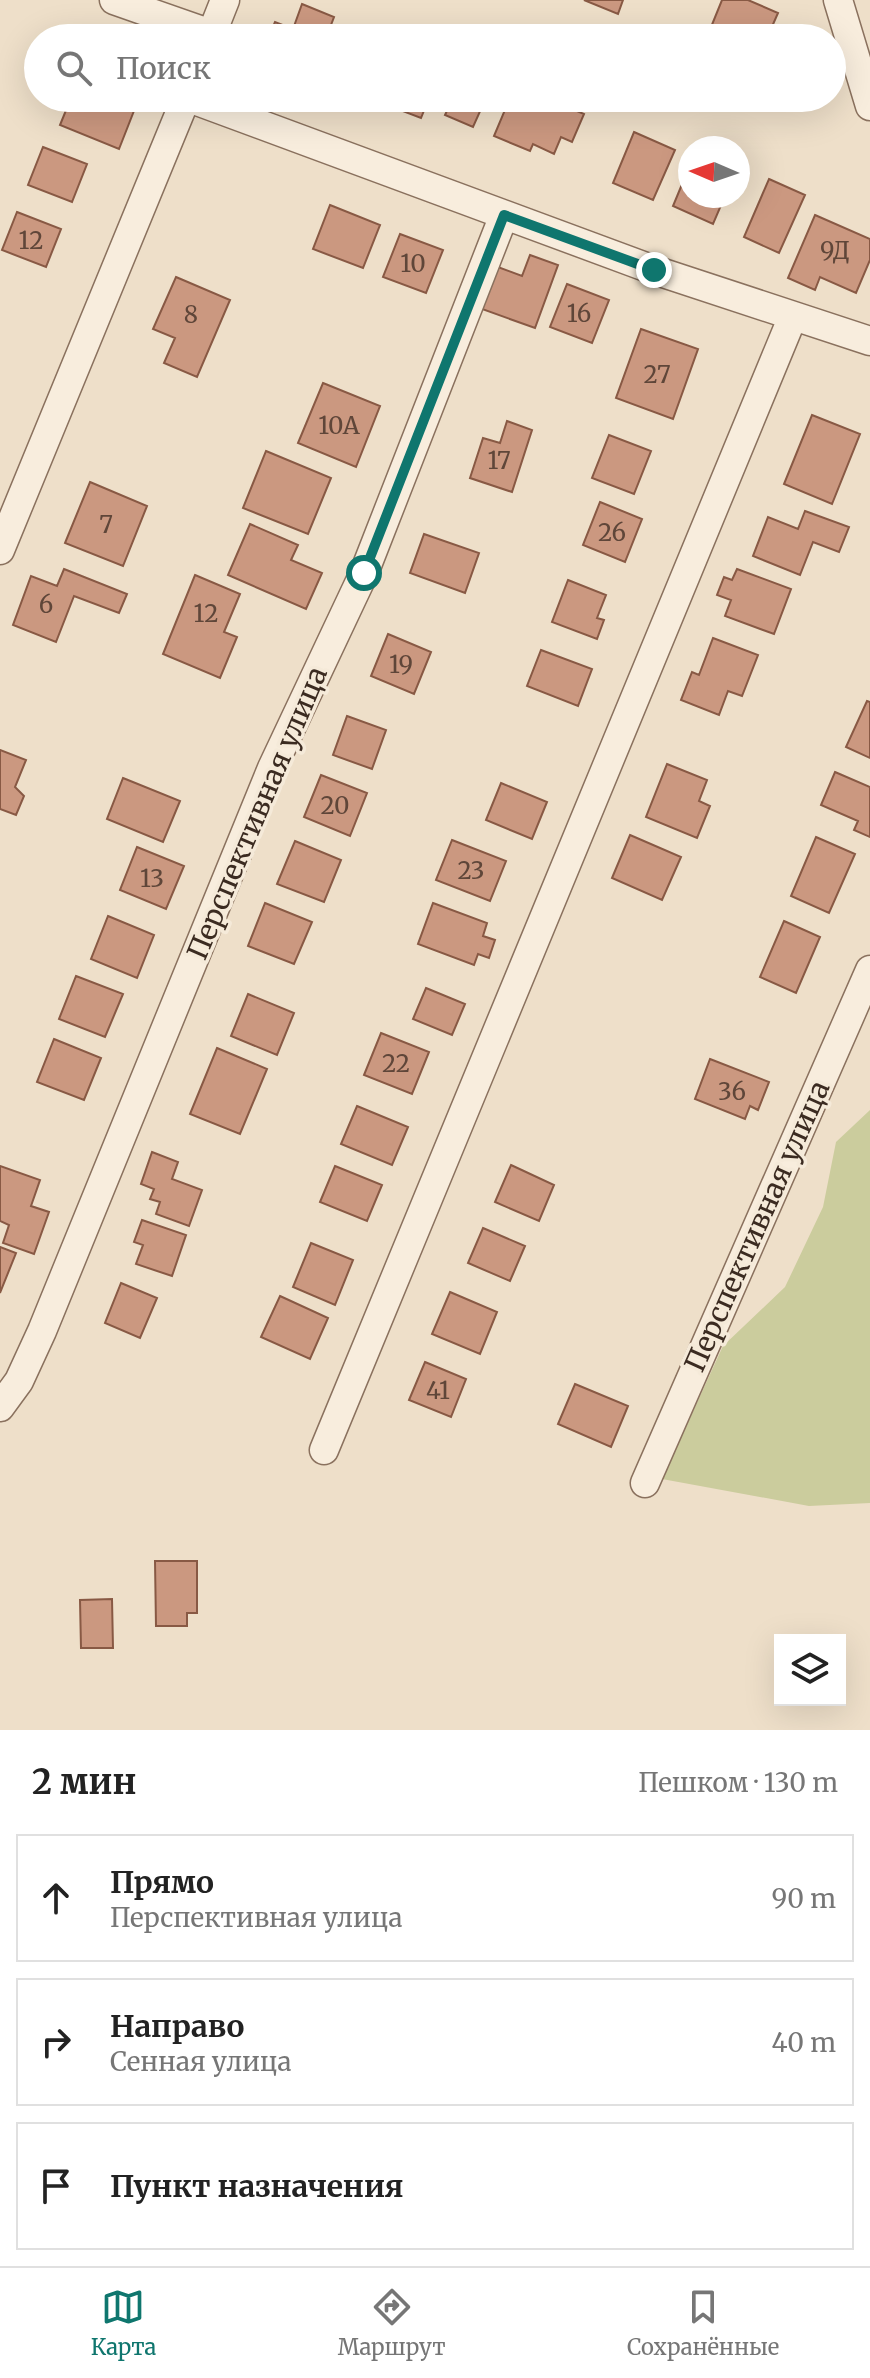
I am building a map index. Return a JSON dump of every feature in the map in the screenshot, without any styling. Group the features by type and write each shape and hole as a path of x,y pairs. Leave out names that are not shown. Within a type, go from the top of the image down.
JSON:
{"street":[{"path":"114,0 178,24"},
{"path":"215,24 225,0"},
{"path":"838,0 845,24"},
{"path":"846,26 870,106"},
{"path":"0,550 182,112"},
{"path":"226,112 654,270 870,341"},
{"name":"Перспективная улица","path":"0,1407 19,1381 42,1331 272,768 364,573 504,215"},
{"path":"324,1450 793,316"},
{"name":"Перспективная улица","path":"645,1483 870,970"}],"green space":[{"path":"870,1110 870,1503 809,1506 662,1479 723,1346 785,1287 823,1207 836,1142"}],"building":[{"path":"584,0 623,0 618,14"},
{"path":"722,0 748,0 778,13 773,24 712,24"},
{"path":"302,4 334,17 331,24 295,24"},
{"path":"65,112 134,112 119,149 60,125"},
{"path":"405,112 423,112 421,118"},
{"path":"446,112 480,112 473,127 445,115"},
{"path":"504,112 584,114 572,142 561,137 554,154 533,144 530,151 494,136"},
{"path":"634,132 675,150 653,200 613,183"},
{"path":"43,147 87,164 72,202 28,185"},
{"path":"769,179 805,195 779,253 744,237"},
{"path":"678,194 678,208 720,208 713,224 673,206"},
{"path":"330,205 380,225 363,268 313,249"},
{"path":"17,212 61,229 46,267 2,250"},
{"path":"815,215 870,239 870,260 856,293 820,277 815,290 788,278"},
{"path":"400,234 443,250 426,293 383,277"},
{"path":"530,255 558,265 535,328 482,309 498,267 522,276"},
{"path":"176,277 230,300 197,377 164,363 175,338 153,329"},
{"path":"567,284 609,300 592,343 550,327"},
{"path":"641,329 698,349 673,419 616,398"},
{"path":"323,383 380,406 356,467 298,443"},
{"path":"812,415 860,434 832,504 784,484"},
{"path":"507,421 532,430 512,492 470,478 483,438 500,443"},
{"path":"609,435 651,451 634,494 592,478"},
{"path":"266,451 331,478 308,534 243,508"},
{"path":"90,482 147,506 123,566 65,543"},
{"path":"600,502 642,519 625,562 583,545"},
{"path":"805,511 849,527 839,552 813,542 800,575 753,556 768,517 798,529"},
{"path":"250,524 298,545 291,560 322,573 306,609 228,575"},
{"path":"424,534 479,553 465,593 410,573"},
{"path":"64,569 127,594 119,613 74,596 56,642 13,625 31,576 57,586"},
{"path":"737,569 791,589 774,634 725,616 731,600 717,595 724,577 732,580"},
{"path":"195,575 240,594 224,632 237,637 220,678 163,654"},
{"path":"568,580 606,595 597,618 604,620 597,639 552,622"},
{"path":"388,634 431,652 414,694 371,676"},
{"path":"713,638 758,655 742,696 728,691 719,715 681,700 692,672 699,675"},
{"path":"541,650 592,669 578,706 527,686"},
{"path":"867,701 870,702 870,758 846,747"},
{"path":"347,716 386,730 372,769 333,755"},
{"path":"0,750 26,760 15,787 24,796 16,815 0,809"},
{"path":"667,764 707,780 699,801 710,806 697,838 646,817"},
{"path":"835,772 870,787 870,837 854,830 858,821 821,805"},
{"path":"321,775 367,793 350,836 304,817"},
{"path":"123,778 180,801 163,842 107,819"},
{"path":"501,783 547,802 532,839 486,820"},
{"path":"630,835 681,857 662,900 612,878"},
{"path":"816,837 855,854 829,913 791,896"},
{"path":"452,840 506,861 490,901 436,880"},
{"path":"295,841 341,860 324,902 277,884"},
{"path":"137,847 184,866 166,909 120,890"},
{"path":"265,903 312,922 294,964 248,946"},
{"path":"433,903 487,923 483,936 495,940 489,958 478,954 474,965 418,944"},
{"path":"108,916 154,935 137,978 91,959"},
{"path":"784,921 820,937 796,993 760,977"},
{"path":"76,976 123,994 105,1037 59,1019"},
{"path":"426,988 465,1004 452,1035 413,1019"},
{"path":"248,994 294,1013 277,1055 231,1036"},
{"path":"381,1033 429,1052 412,1094 364,1075"},
{"path":"54,1039 101,1058 84,1100 37,1082"},
{"path":"217,1048 267,1069 240,1134 190,1114"},
{"path":"710,1059 769,1082 758,1110 750,1106 745,1119 695,1099"},
{"path":"357,1106 408,1127 392,1165 341,1144"},
{"path":"152,1152 178,1162 172,1179 202,1190 189,1226 156,1214 160,1202 150,1199 154,1189 141,1184"},
{"path":"511,1165 554,1185 539,1221 495,1202"},
{"path":"0,1166 40,1180 31,1206 49,1212 34,1254 3,1243 9,1225 0,1221"},
{"path":"335,1166 382,1185 367,1221 320,1202"},
{"path":"142,1220 186,1235 172,1276 136,1264 143,1245 134,1242"},
{"path":"483,1228 525,1246 510,1281 468,1263"},
{"path":"311,1243 353,1260 335,1305 293,1287"},
{"path":"0,1247 16,1253 0,1293"},
{"path":"121,1283 157,1298 140,1338 105,1323"},
{"path":"450,1292 497,1312 480,1354 432,1334"},
{"path":"280,1296 328,1318 310,1359 261,1337"},
{"path":"425,1362 466,1379 451,1417 409,1400"},
{"path":"575,1384 628,1406 611,1447 558,1424"},
{"path":"155,1561 197,1561 197,1613 187,1613 187,1626 156,1626"},
{"path":"112,1599 113,1648 81,1648 80,1600"}],"route":[{"path":"364,573 504,215 654,270"}]}
